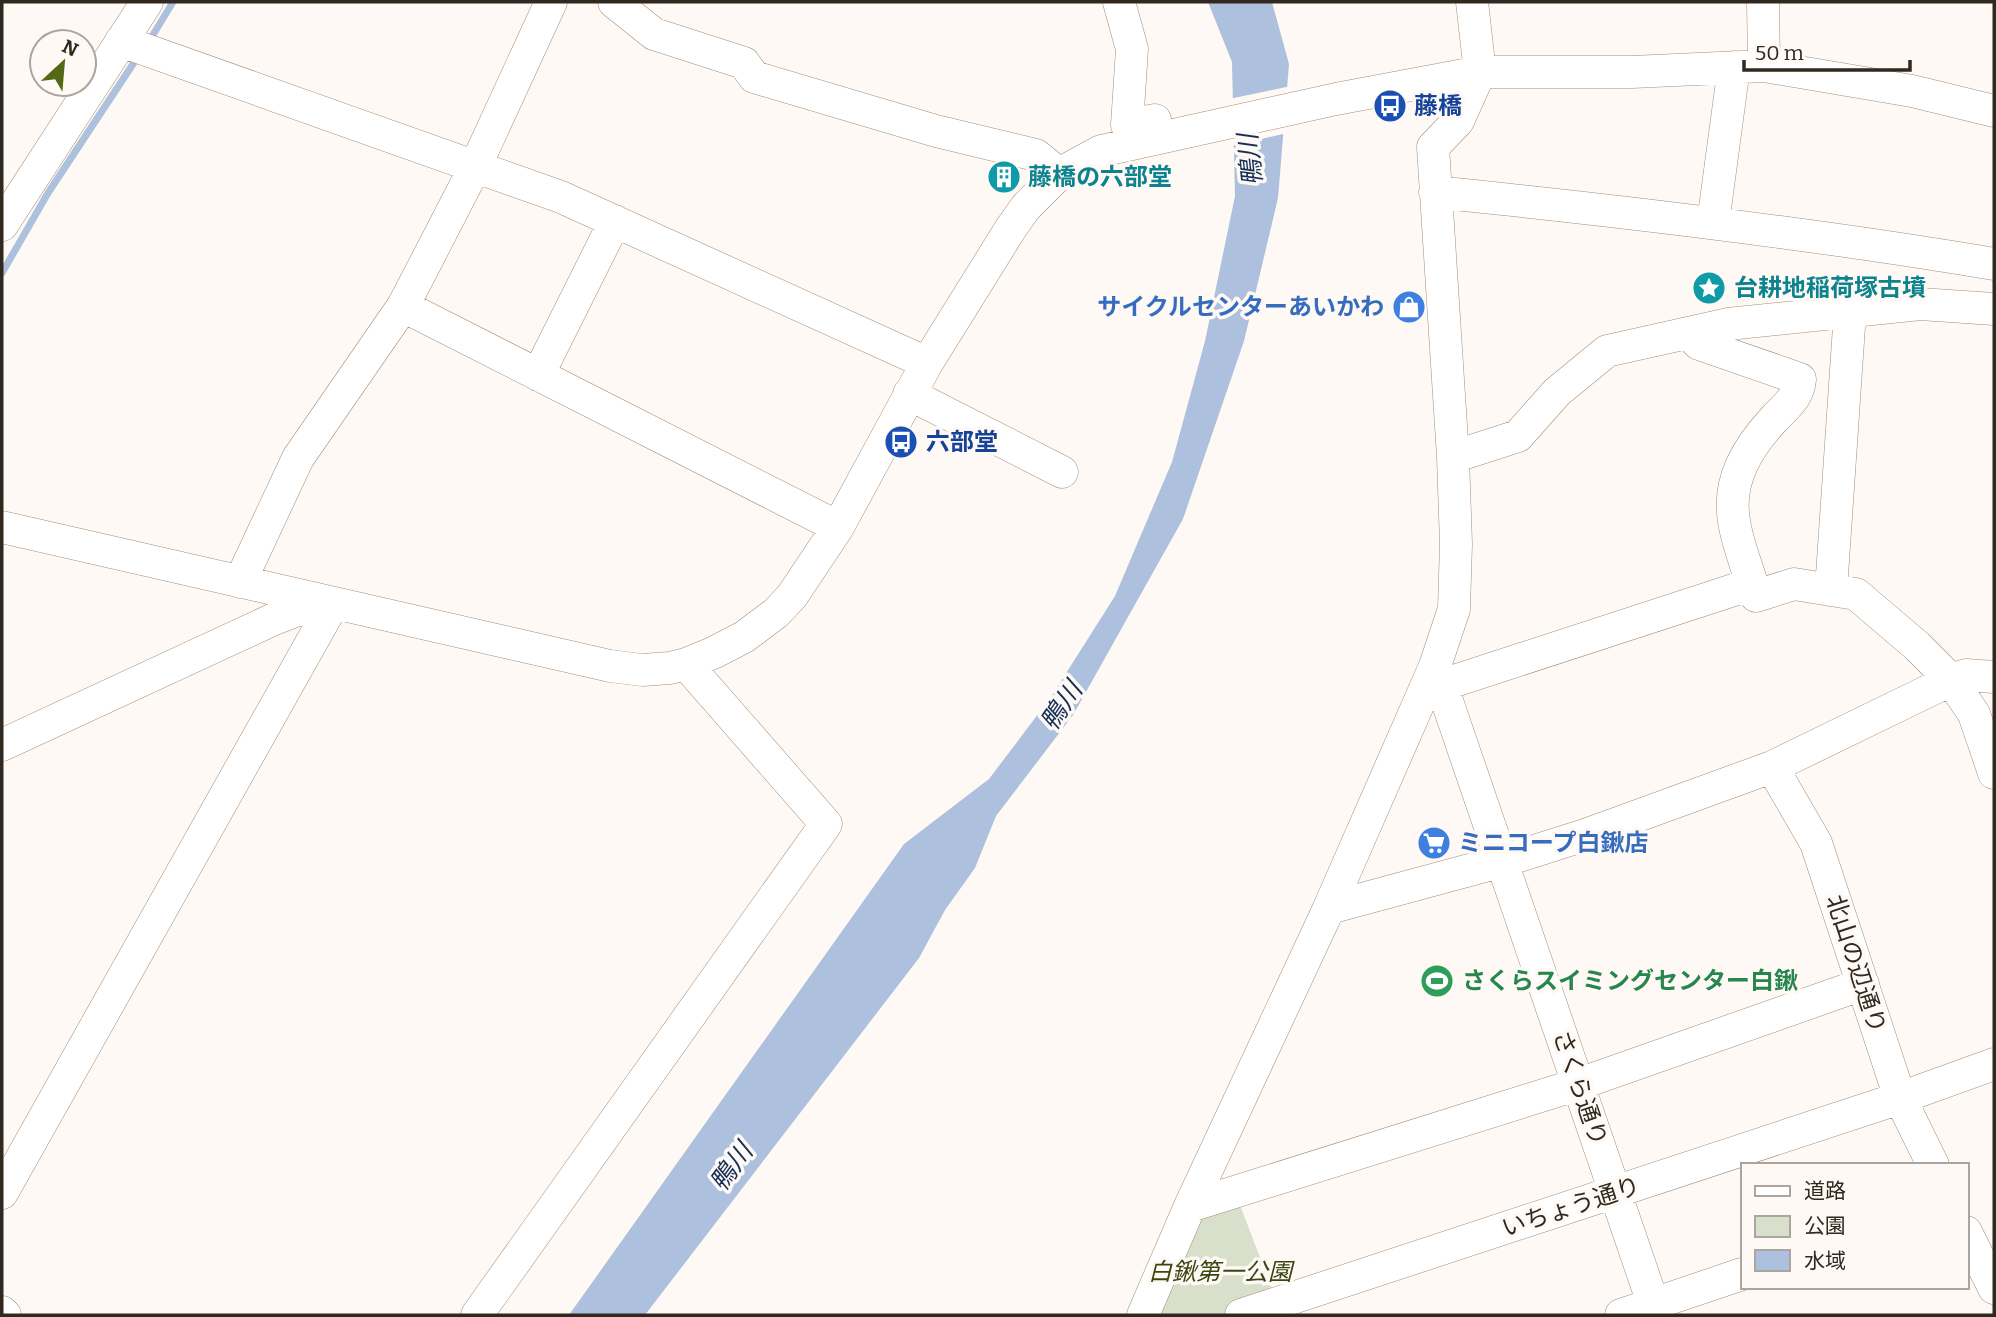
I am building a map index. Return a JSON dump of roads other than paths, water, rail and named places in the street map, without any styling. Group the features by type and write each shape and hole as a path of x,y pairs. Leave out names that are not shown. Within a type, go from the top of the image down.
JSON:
{"street":[{"path":"2,225 147,2"},
{"path":"240,582 298,458 402,306 476,165 551,2"},
{"path":"614,2 654,34 744,63 754,77 923,127 1036,155 1059,173"},
{"path":"1119,2 1132,49 1127,125 1162,128"},
{"path":"1143,1315 1190,1206 1438,676 1454,609 1456,544 1433,147 1458,121 1480,72 1472,2"},
{"path":"1713,223 1763,2"},
{"path":"121,41 561,197 927,363"},
{"path":"2,527 610,666 642,670 670,668 713,653 744,637 776,613 807,577 838,527 927,363 1011,228 1026,207 1059,173 1101,151 1162,128 1480,72 1632,72 1749,66 1912,91 1994,111"},
{"path":"1435,192 1610,209 1852,240 1994,264"},
{"path":"538,375 615,221"},
{"path":"1453,457 1518,436 1557,392 1607,351 1728,324 1920,304 1994,309"},
{"path":"402,306 838,527"},
{"path":"1831,590 1850,312"},
{"path":"1688,333 1699,344 1800,379 1799,392 1755,440 1741,463 1733,499 1734,521 1756,596 1794,584 1856,594 1917,646 1951,680 1974,713 1994,773"},
{"path":"909,394 1062,472"},
{"path":"1438,676 1752,584"},
{"path":"2,745 274,619 327,603"},
{"path":"2,1193 327,603"},
{"path":"477,1315 826,824 686,664"},
{"path":"1329,908 1503,861 1585,835 1772,767 1951,680 1966,675 1994,677"},
{"name":"さくら通り","path":"1438,676 1655,1310"},
{"name":"北山の辺通り","path":"1772,767 1816,843 1900,1098 1932,1163"},
{"path":"1190,1206 1579,1084 1863,984"},
{"name":"いちょう通り","path":"1241,1315 1294,1307 1616,1192 1900,1098 1994,1063"},
{"path":"1968,1236 1994,1288"},
{"path":"1621,1315 1655,1310 1741,1274"}],"water":[{"name":"鴨川","path":"1208,2 1272,2 1289,64 1278,198 1244,341 1183,519 1073,715 996,816 975,868 945,910 919,958 645,1315 569,1315 904,844 989,779 1051,697 1115,596 1172,462 1205,341 1235,196 1232,62"}],"waterway":[{"path":"148,43 173,2"},
{"path":"2,273 48,193 139,55"}],"place":[{"name":"藤橋","path":"1390,106"},
{"name":"藤橋の六部堂","path":"1004,177"},
{"name":"台耕地稲荷塚古墳","path":"1709,288"},
{"name":"サイクルセンターあいかわ","path":"1409,307"},
{"name":"六部堂","path":"901,442"},
{"name":"ミニコープ白鍬店","path":"1434,843"},
{"name":"さくらスイミングセンター白鍬","path":"1437,981"}],"park label":[{"name":"白鍬第一公園","path":"1220,1272"}]}
